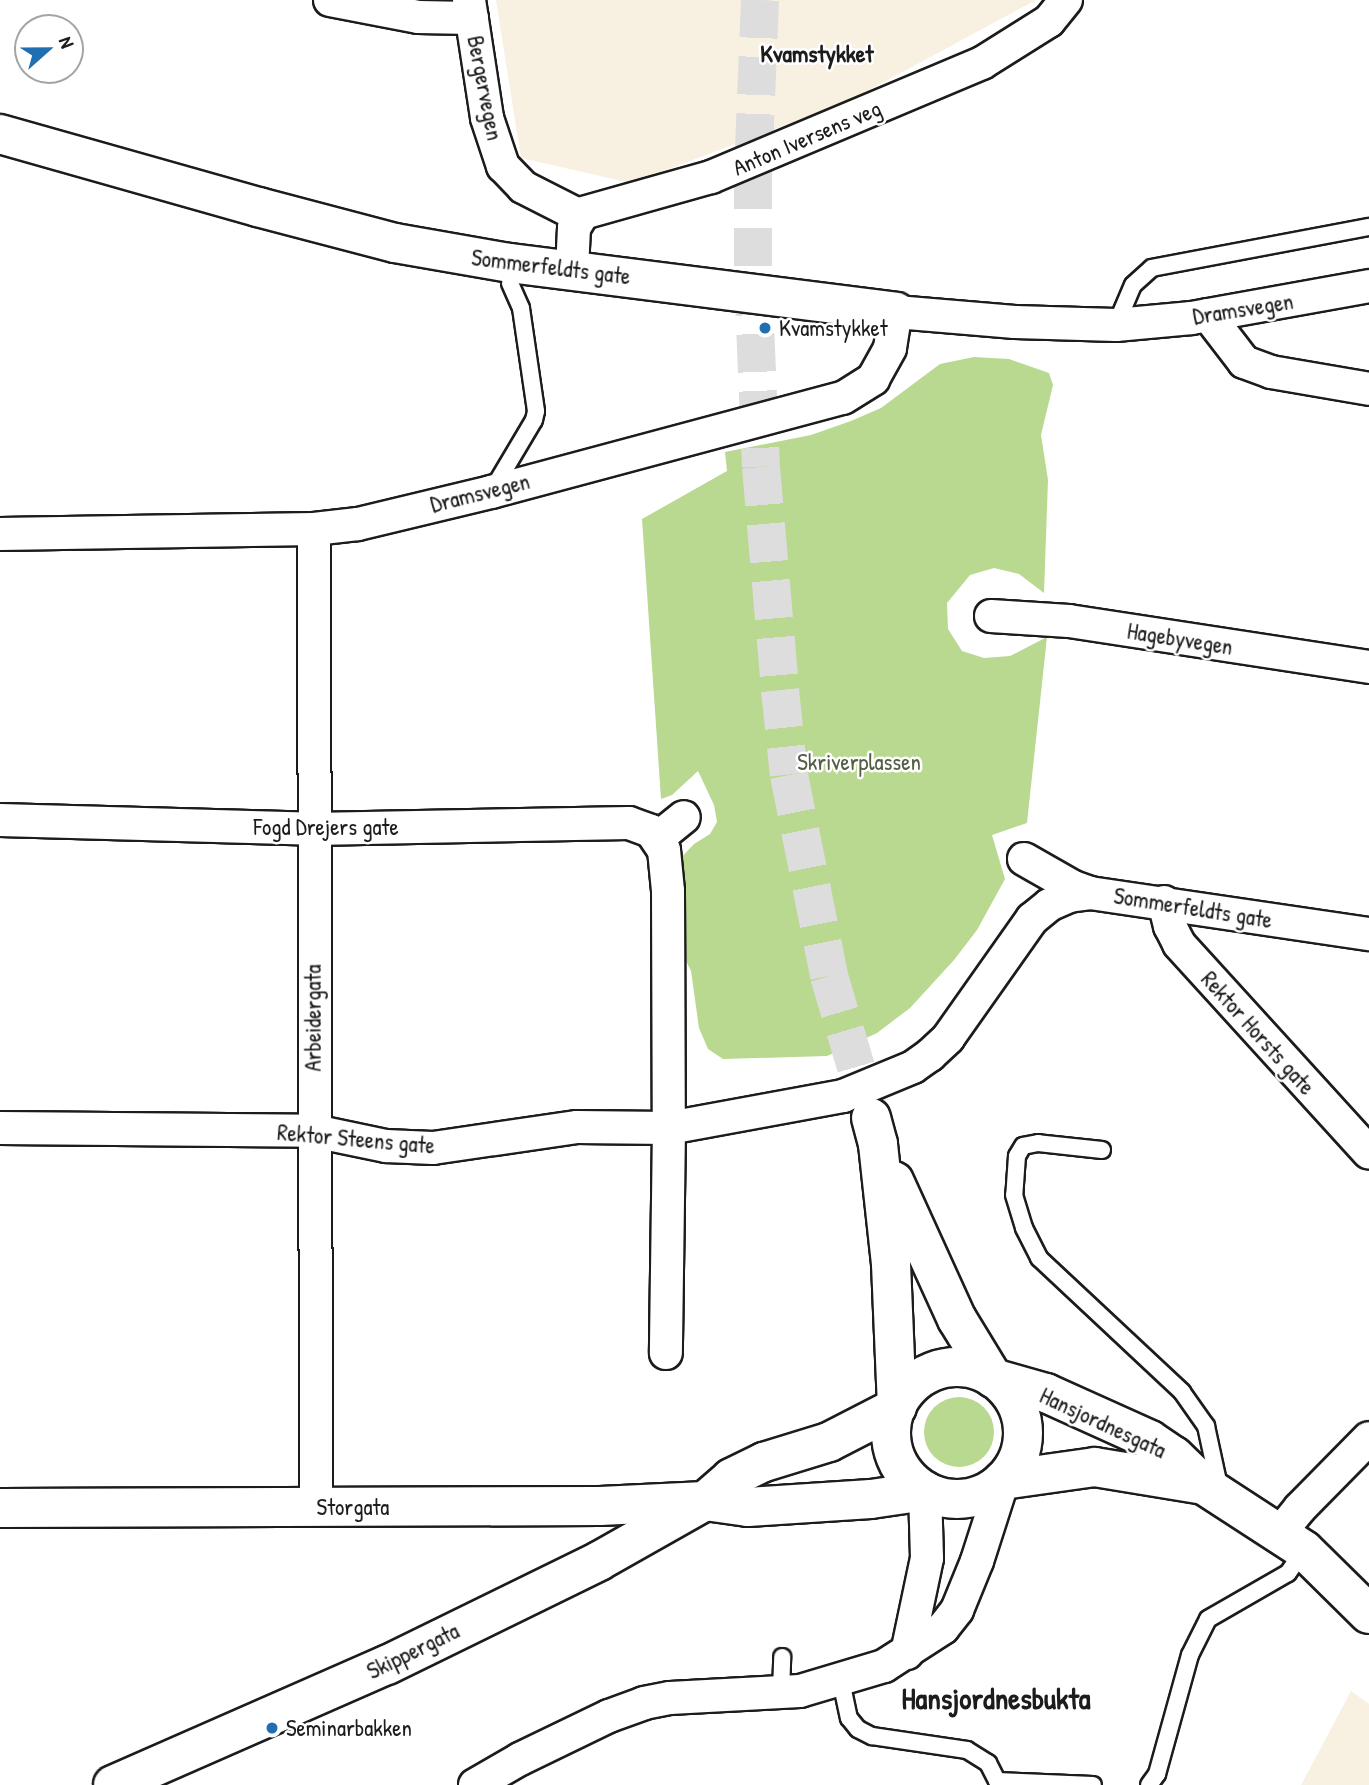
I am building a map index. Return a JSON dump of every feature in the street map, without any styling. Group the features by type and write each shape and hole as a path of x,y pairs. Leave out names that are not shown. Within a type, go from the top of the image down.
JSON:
{"street":[{"path":"330,0 418,17 470,9"},
{"name":"Anton Iversens veg","path":"580,216 586,211 711,177 834,128 982,63 1042,26 1066,0"},
{"name":"Bergervegen","path":"470,9 487,118 503,166 523,187 580,216"},
{"name":"Sommerfeldts gate","path":"0,134 395,243 510,263 895,312 1015,322 1116,325"},
{"path":"572,270 574,228 580,216"},
{"name":"Dramsvegen","path":"1116,325 1208,315 1369,286"},
{"name":"Dramsvegen","path":"0,534 314,529 358,524 491,492 843,398 859,391 873,379 890,348 895,312"},
{"path":"1208,315 1244,362 1257,369 1369,389"},
{"name":"Arbeidergata","path":"314,529 316,1507"},
{"name":"Hagebyvegen","path":"991,616 1069,621 1369,667"},
{"path":"666,1353 668,891 664,850 655,834 684,817"},
{"name":"Fogd Drejers gate","path":"0,820 313,829 629,823 655,834"},
{"name":"Sommerfeldts gate","path":"1024,859 1073,887 1090,893 1369,934"},
{"name":"Rektor Steens gate","path":"0,1128 314,1131 386,1146 433,1149 577,1127 669,1128 843,1096 913,1067 948,1038 1032,919 1049,905 1069,896 1090,893"},
{"name":"Rektor Horsts gate","path":"1164,902 1170,926 1179,944 1369,1153"},
{"path":"875,1131 935,1276 957,1319 993,1378 1010,1394 1022,1427 1017,1461 1003,1480 986,1492 966,1499 938,1496 925,1491 905,1473 897,1461 891,1434 897,1407 891,1264 875,1131"},
{"path":"705,1501 732,1478 764,1462 829,1442 897,1407 917,1381 938,1371 962,1368 979,1371 993,1378"},
{"name":"Hansjordnesgata","path":"993,1378 1046,1393 1150,1440 1174,1456 1212,1491 1291,1542 1369,1614"},
{"path":"1291,1542 1300,1508 1369,1438"},
{"name":"Hansjordnesgata","path":"1003,1480 1095,1467 1212,1491"},
{"path":"475,1785 531,1753 609,1716 644,1703 670,1698 781,1693 841,1681 884,1666 943,1628 957,1610 977,1561 1003,1480"},
{"path":"906,1653 927,1558 925,1491"},
{"name":"Storgata","path":"0,1508 600,1506 705,1501 748,1507 801,1506 925,1491"},
{"name":"Skippergata","path":"113,1785 387,1665 598,1561 705,1501"}],"lane":[{"path":"1116,325 1137,279 1152,268 1369,228"},
{"path":"491,492 534,420 536,411 521,308 510,283"},
{"path":"1102,1150 1038,1143 1023,1146 1017,1156 1014,1195 1024,1228 1039,1258 1182,1392 1206,1426 1212,1491"},
{"path":"1150,1785 1157,1774 1190,1655 1208,1619 1288,1573 1291,1542"},
{"path":"781,1693 782,1657"},
{"path":"841,1681 849,1717 858,1729 872,1736 967,1750 988,1763 997,1781 1093,1785"}],"shaded area":[{"path":"496,0 1036,0 845,103 631,183 521,158"},
{"path":"1351,1691 1369,1704 1369,1785 1301,1785"}],"green space":[{"name":"Skriverplassen","path":"974,357 1009,359 1049,373 1053,385 1041,435 1048,480 1044,593 1019,574 994,568 970,575 947,603 948,629 962,651 984,658 1010,656 1047,637 1027,823 992,835 1005,879 977,930 954,960 910,1008 877,1033 827,1056 723,1059 708,1049 699,1028 691,971 679,947 679,860 694,844 710,834 717,822 714,805 698,771 672,795 661,799 642,519 727,471 725,452 811,435 851,421 881,408 940,364"},
{"path":"959,1397 978,1403 988,1413 994,1432 988,1451 978,1461 959,1467 940,1461 930,1451 924,1432 930,1413 940,1403"}],"tunnel":[{"path":"760,0 753,171 753,277 761,467 780,690 789,775 829,976 871,1118"}],"place":[{"name":"Kvamstykket","path":"765,328"},
{"name":"Seminarbakken","path":"272,1728"}],"district":[{"name":"Kvamstykket","path":"817,54"},
{"name":"Hansjordnesbukta","path":"996,1698"}]}
